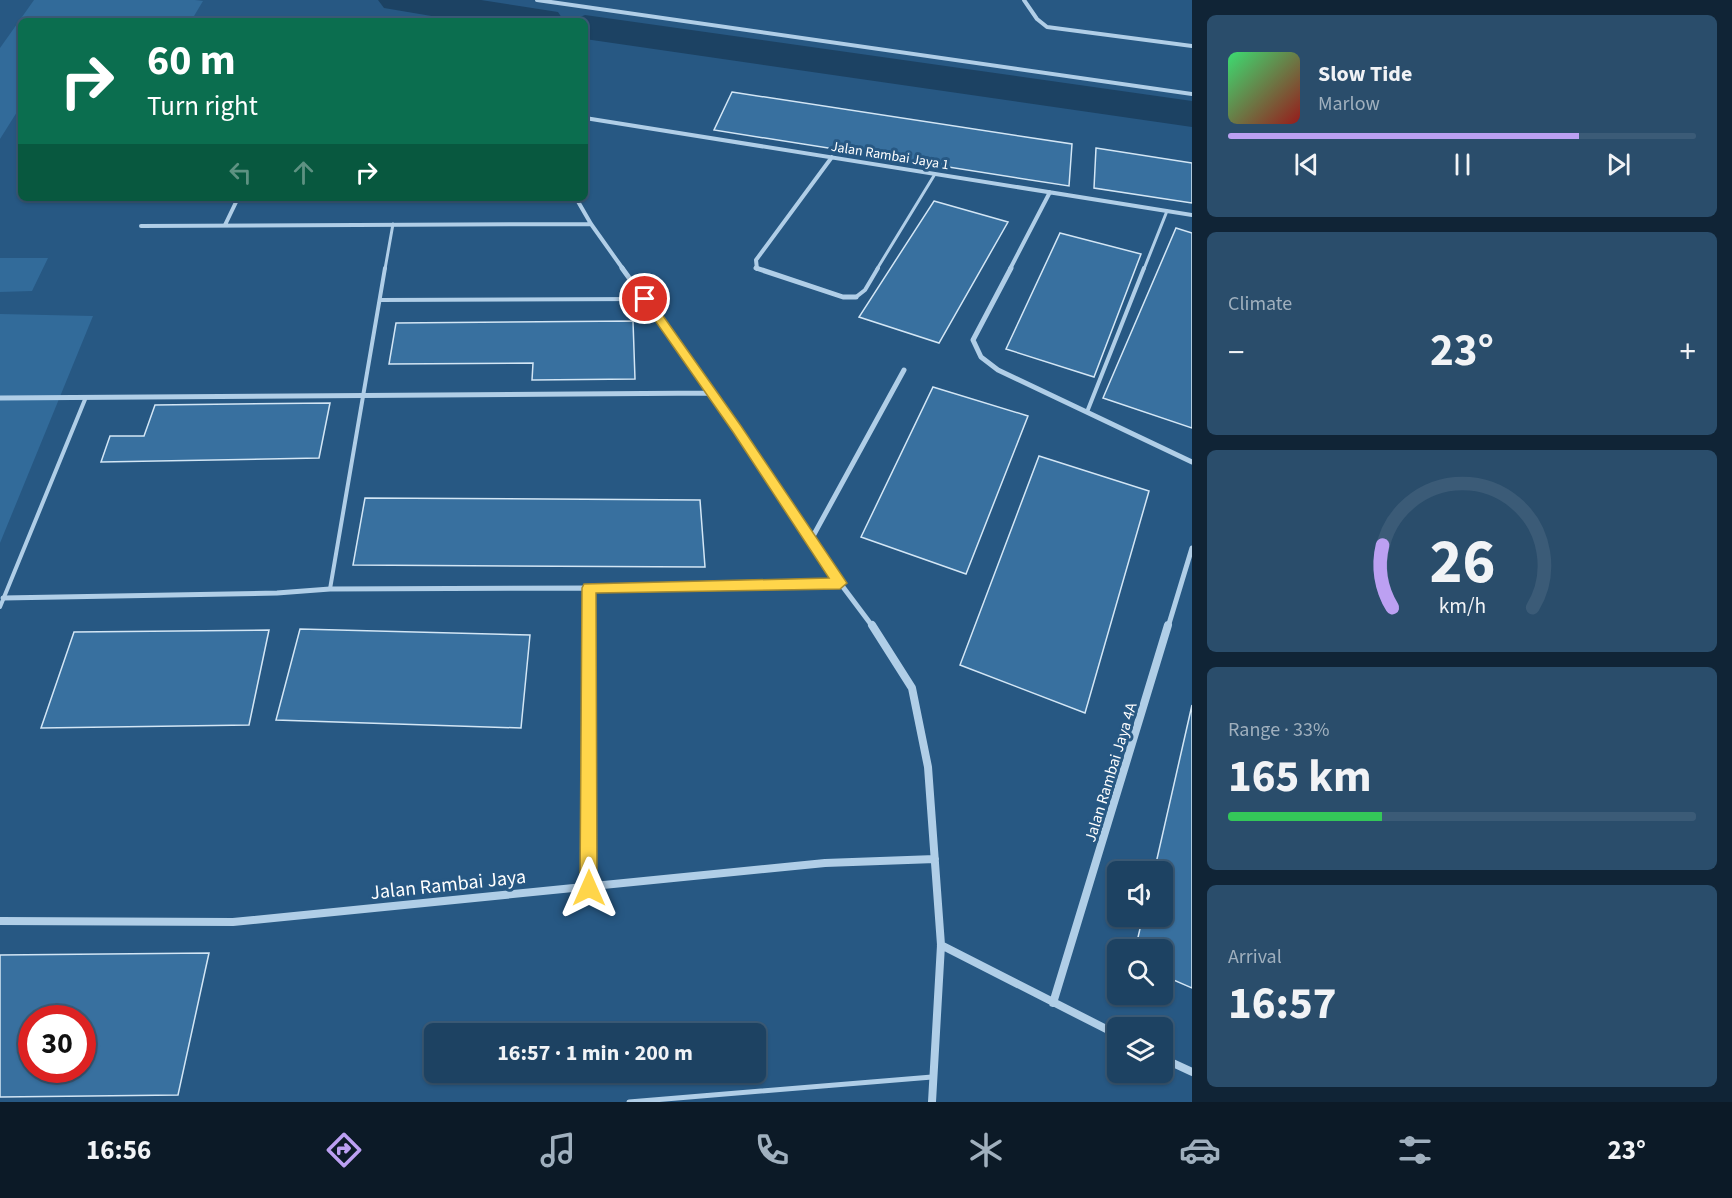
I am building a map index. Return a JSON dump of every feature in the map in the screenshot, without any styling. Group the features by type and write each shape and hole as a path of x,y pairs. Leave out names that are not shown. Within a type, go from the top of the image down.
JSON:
{"street":[{"path":"537,0 1192,94"},
{"path":"1024,0 1037,19 1047,27 1192,46"},
{"name":"Jalan Rambai Jaya 1","path":"588,118 1192,215"},
{"path":"832,157 756,260 756,269 843,297 856,297"},
{"path":"1050,192 973,340 981,357 998,370 1192,462"},
{"path":"225,225 237,201"},
{"path":"578,201 591,224 812,538 840,583 874,628 912,688 928,766 940,945 932,1102"},
{"path":"141,225 591,224"},
{"path":"812,538 904,370"},
{"path":"0,398 712,393"},
{"name":"Jalan Rambai Jaya 4A","path":"1053,1003 1192,548"},
{"path":"3,598 277,593 330,589 589,588 840,583"},
{"path":"589,588 589,888"},
{"name":"Jalan Rambai Jaya","path":"0,921 233,922 825,863 935,859"},
{"path":"940,945 1107,1030"},
{"path":"1173,1063 1192,1072"}],"lane":[{"path":"856,297 865,290 935,174"},
{"path":"1087,412 1167,211"},
{"path":"330,589 393,224"},
{"path":"380,300 645,299"},
{"path":"0,607 86,397"},
{"path":"629,1102 932,1077"}],"shaded area":[{"path":"34,0 203,1 193,18 21,18"},
{"path":"18,23 18,112 0,139 0,48"},
{"path":"0,258 48,258 32,291 0,292"},
{"path":"0,314 93,316 0,543"}],"building":[{"path":"732,92 1072,144 1069,186 714,130"},
{"path":"1096,148 1192,163 1192,203 1094,188"},
{"path":"934,201 1008,222 939,343 859,317"},
{"path":"1176,228 1192,233 1192,428 1103,398"},
{"path":"1060,233 1141,254 1094,377 1006,349"},
{"path":"633,321 635,379 532,380 533,363 389,364 396,323"},
{"path":"933,387 1028,416 966,574 861,537"},
{"path":"330,403 319,458 101,462 110,436 144,436 155,405"},
{"path":"1039,456 1149,491 1085,713 960,665"},
{"path":"365,498 700,500 705,567 353,565"},
{"path":"300,629 530,635 521,728 276,720"},
{"path":"269,630 249,725 41,728 74,632"},
{"path":"1192,705 1192,988 1173,980 1173,939 1138,939 1140,927 1173,927 1173,861 1157,861"},
{"path":"209,953 178,1095 0,1097 0,955"}],"waterway":[{"path":"398,0 523,18"},
{"path":"588,27 1192,114"}],"route":[{"path":"589,888 589,588 840,583 812,538 645,299"}]}
